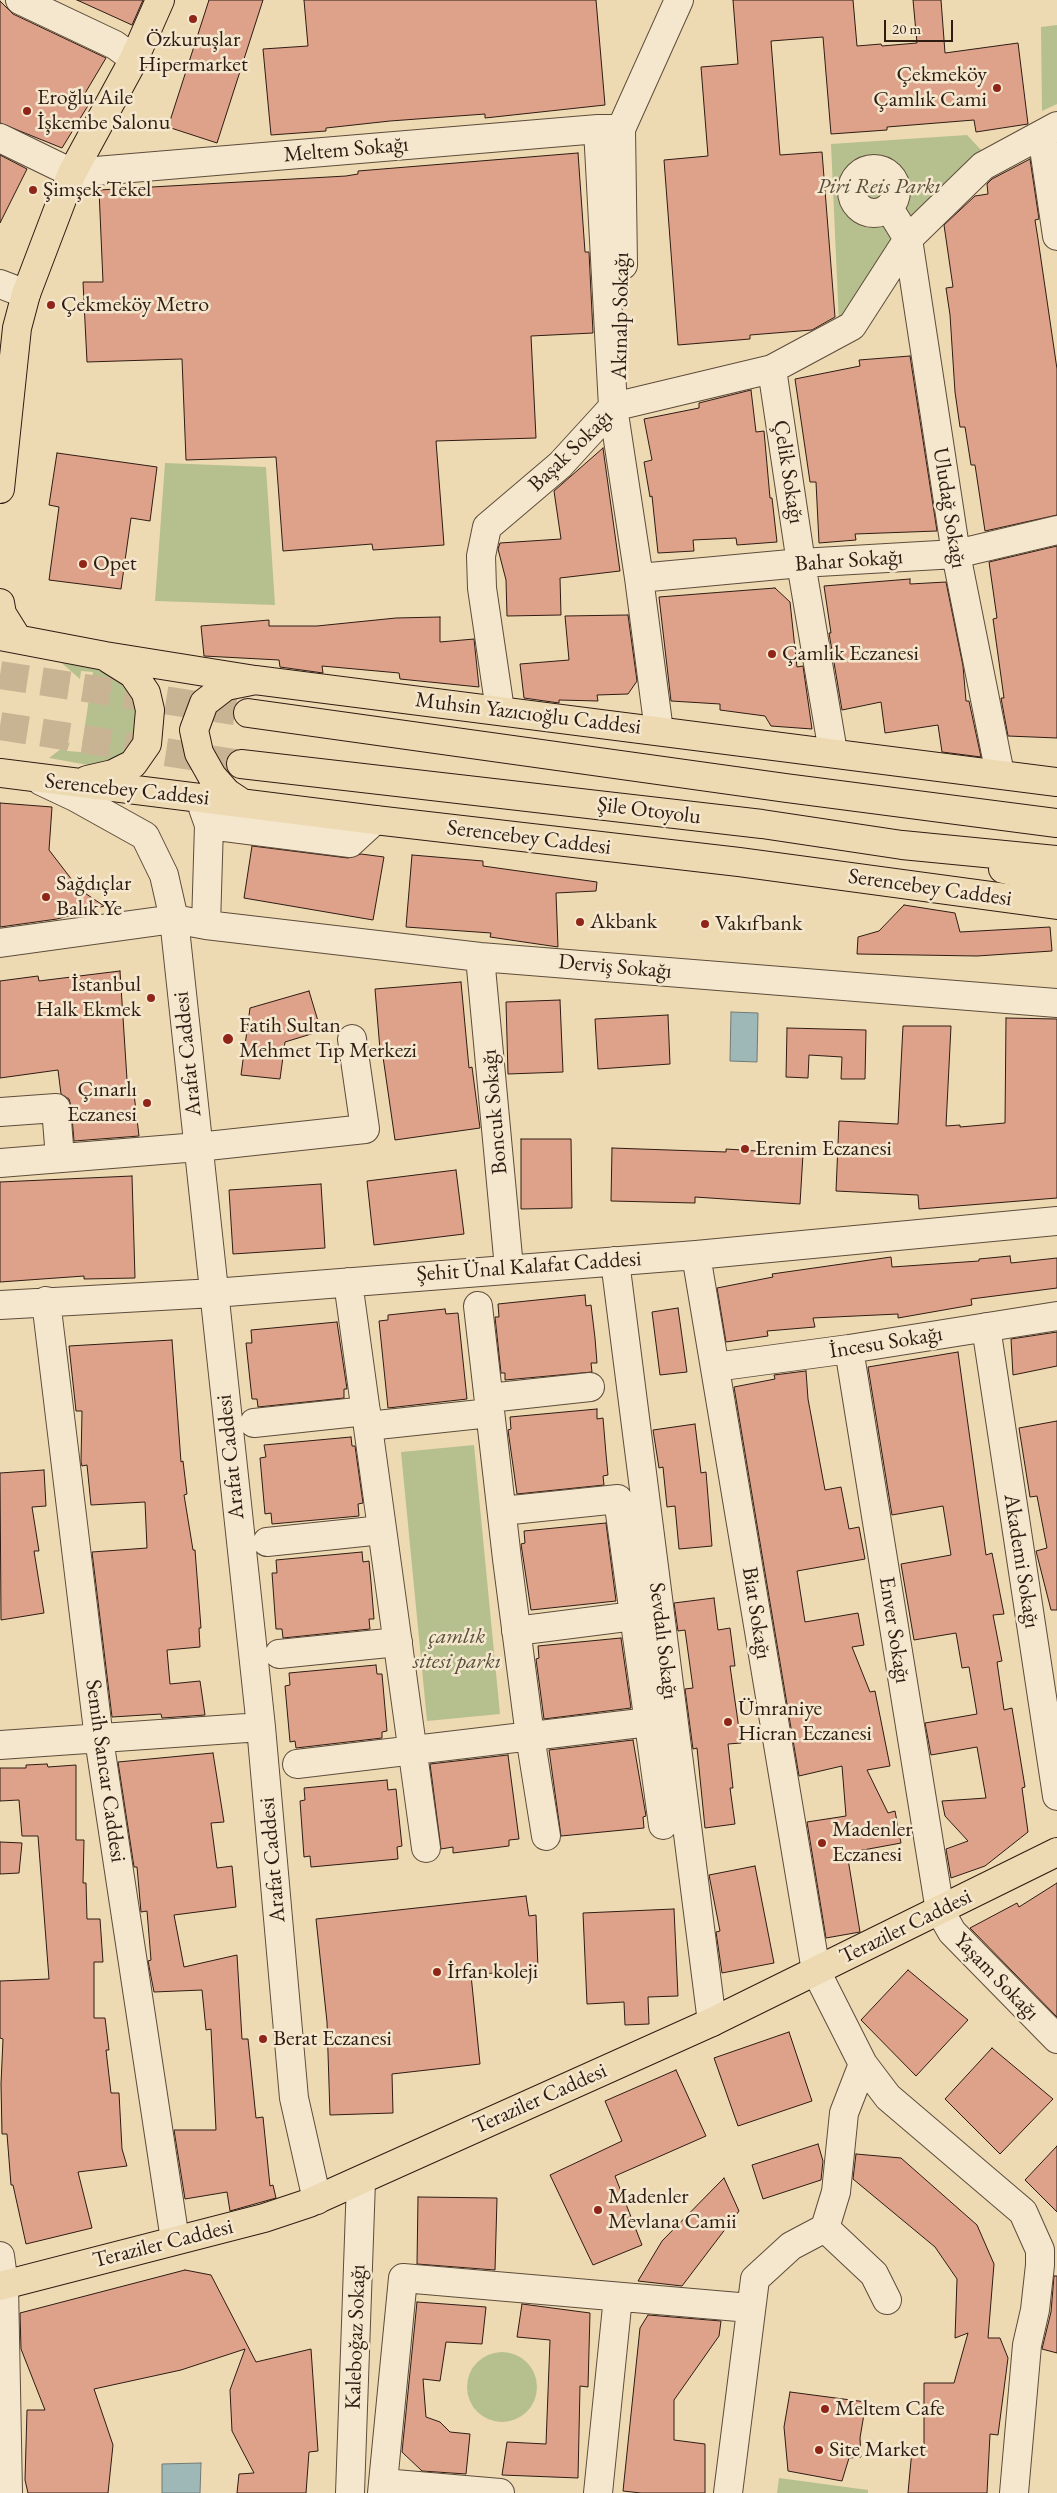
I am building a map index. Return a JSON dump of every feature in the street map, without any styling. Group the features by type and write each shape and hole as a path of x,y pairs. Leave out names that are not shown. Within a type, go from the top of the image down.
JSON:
{"main road":[{"path":"0,489 17,328 26,294 72,173 134,59 160,0"},
{"path":"0,603 8,637"},
{"name":"Muhsin Yazıcıoğlu Caddesi","path":"8,637 105,656 255,680 834,752 1057,782"},
{"path":"68,784 96,779 133,764 147,744 150,710 146,693 133,674 105,656"},
{"path":"242,803 227,793 212,776 199,753 194,730 204,703 226,686 255,680"},
{"name":"Şile Otoyolu","path":"248,713 786,788 1057,823"},
{"name":"Şile Otoyolu","path":"241,764 762,824 902,845 1057,860"},
{"name":"Serencebey Caddesi","path":"0,774 68,784 199,797 375,820 739,862 1057,905"},
{"path":"902,845 1057,882"},
{"name":"Teraziler Caddesi","path":"2,2286 264,2218 317,2200 712,2022 940,1912 1057,1852"}],"street":[{"path":"20,0 115,44 134,59"},
{"name":"Akınalp Sokağı","path":"658,731 640,578 613,407 624,380 610,129 679,0"},
{"name":"Meltem Sokağı","path":"72,173 610,129"},
{"path":"1049,130 1057,236"},
{"name":"Başak Sokağı","path":"500,710 482,588 481,556 487,528 560,465 613,407 772,369 852,326 908,239 983,166 1049,130"},
{"path":"0,138 72,173"},
{"path":"888,208 908,239"},
{"name":"Uludağ Sokağı","path":"908,239 956,554 1000,774"},
{"path":"0,284 26,294"},
{"name":"Çelik Sokağı","path":"772,369 801,563 834,752"},
{"name":"Bahar Sokağı","path":"640,578 801,563 956,554 1057,530"},
{"name":"Arafat Caddesi","path":"39,780 75,797 145,836 164,875 174,919 261,1727 294,2098 317,2200"},
{"path":"199,797 209,825 206,925"},
{"path":"209,825 350,843 375,820"},
{"name":"Derviş Sokağı","path":"0,943 174,919 206,925 480,957 1057,1003"},
{"name":"Boncuk Sokağı","path":"480,957 510,1268"},
{"path":"0,1163 198,1147 365,1129 352,1039"},
{"path":"0,1112 56,1108 60,1158"},
{"name":"Şehit Ünal Kalafat Caddesi","path":"0,1305 214,1293 510,1268 696,1255 1057,1221"},
{"name":"Biat Sokağı","path":"696,1255 816,1971 863,2064 888,2097 1023,2212 1040,2250 1035,2310 1028,2345 1014,2493"},
{"name":"Sevdalı Sokağı","path":"615,1261 712,2022"},
{"path":"348,1282 426,1848"},
{"name":"Semih Sancar Caddesi","path":"46,1302 99,1740 175,2240"},
{"path":"478,1306 516,1631 546,1836"},
{"name":"İncesu Sokağı","path":"715,1367 849,1349 1057,1316"},
{"name":"Akademi Sokağı","path":"986,1327 1057,1796"},
{"name":"Enver Sokağı","path":"849,1349 940,1912"},
{"path":"254,1423 367,1418 490,1406 590,1387"},
{"path":"502,1511 618,1499 663,1825"},
{"path":"266,1542 382,1530"},
{"path":"516,1631 634,1616"},
{"path":"279,1654 398,1642"},
{"path":"297,1764 649,1722"},
{"path":"0,1745 99,1740 261,1727"},
{"name":"Yaşam Sokağı","path":"940,1912 952,1932 1057,2039"},
{"path":"728,2493 754,2279 790,2246 825,2228 836,2192 844,2113 863,2064"},
{"name":"Kaleboğaz Sokağı","path":"350,2493 361,2180"},
{"path":"825,2228 874,2274 887,2300"},
{"path":"0,2256 8,2493"},
{"path":"500,2493 382,2488 402,2278 750,2308"},
{"path":"598,2493 618,2297"}],"green space":[{"path":"1057,25 1057,104 1042,111 1041,27"},
{"name":"Piri Reis Parkı","path":"967,135 984,153 839,324 831,144"},
{"path":"165,463 266,467 275,605 155,601"},
{"path":"57,659 110,667 141,703 137,733 125,755 99,767 49,758 70,742 67,751 81,752 93,672 81,671 80,679"},
{"name":"çamlık sitesi parkı","path":"474,1445 500,1714 427,1721 401,1452"},
{"path":"502,2352 515,2355 527,2362 534,2374 537,2387 534,2400 527,2412 515,2419 502,2422 489,2419 477,2412 470,2400 467,2387 470,2374 477,2362 489,2355"},
{"path":"779,2478 868,2490 868,2493 777,2493"}],"water":[{"path":"731,1012 758,1013 757,1062 730,1061"},
{"path":"201,2463 200,2493 162,2493 162,2464"}],"building":[{"path":"77,0 143,0 132,25"},
{"path":"209,0 263,0 217,143 168,127"},
{"path":"304,0 596,0 605,105 485,118 485,114 390,121 326,128 326,131 271,135 263,49 308,46"},
{"path":"733,0 853,0 857,46 881,44 882,46 917,43 913,0 941,0 945,53 1018,43 1028,124 976,132 974,120 887,127 887,130 831,134 823,37 771,41 780,155 822,152 835,317 812,330 750,335 750,339 678,345 664,160 708,156 701,67 738,64"},
{"path":"0,1 13,14 106,58 81,100 89,104 62,148 0,123"},
{"path":"578,153 585,252 589,252 593,333 531,336 536,438 436,441 444,545 373,550 372,544 283,551 276,457 186,460 182,359 87,362 83,282 103,282 99,190 346,176 358,174 358,171"},
{"path":"0,155 27,169 0,223"},
{"path":"1030,159 1039,219 1035,220 1057,369 1057,515 985,531 975,465 971,465 965,427 960,427 955,392 950,315 946,288 953,287 944,225 975,196 988,194 987,184 992,179"},
{"path":"910,356 937,531 855,534 856,540 819,543 816,482 810,482 795,379 860,366 859,360"},
{"path":"751,390 756,432 764,431 770,498 772,498 777,542 737,545 736,538 693,540 694,551 658,553 652,496 650,497 644,462 652,460 644,419 699,408 699,403"},
{"path":"603,448 620,571 560,578 561,615 507,616 506,580 498,549 500,543 561,539 554,491"},
{"path":"57,453 157,467 150,521 131,518 121,589 49,580 59,507 49,505"},
{"path":"1057,546 1057,738 1008,736 1001,698 1004,698 993,619 997,618 989,562"},
{"path":"910,579 910,584 946,582 963,666 966,701 969,701 981,757 942,752 938,725 885,733 881,702 842,710 829,633 831,633 824,586"},
{"path":"775,588 790,602 797,667 803,666 812,729 771,726 765,716 720,710 720,704 671,701 659,597"},
{"path":"628,615 637,681 628,694 597,695 598,701 559,700 559,703 524,698 520,664 569,660 565,616"},
{"path":"440,617 440,642 474,639 479,687 400,679 399,673 322,666 323,673 280,667 279,660 204,656 201,626 269,620 269,626 317,626 396,618"},
{"name":"Sağdıçlar Balık Ye","path":"0,803 52,807 49,850 79,889 104,906 57,919 0,927"},
{"path":"252,846 348,858 361,854 384,857 373,920 244,898"},
{"path":"412,855 483,861 483,866 597,882 596,891 556,893 558,947 490,937 491,933 406,927"},
{"path":"904,905 955,913 960,932 1050,927 1052,951 977,956 857,954 858,937 879,931"},
{"path":"120,971 128,1095 134,1094 139,1136 74,1141 71,1106 69,1099 61,1094 58,1070 0,1078 0,981 38,976 39,981"},
{"path":"461,982 469,1068 472,1067 480,1128 395,1140 382,1050 380,1050 375,989"},
{"path":"309,991 321,1031 285,1042 280,1079 241,1075 250,1008"},
{"path":"560,1000 563,1072 508,1074 506,1002"},
{"path":"668,1015 670,1064 598,1069 595,1019"},
{"path":"1006,1018 1057,1019 1057,1198 919,1209 918,1195 836,1191 839,1121 898,1124 903,1026 951,1026 946,1126 960,1125 960,1127 1005,1123"},
{"path":"787,1028 866,1030 865,1079 841,1079 842,1057 809,1055 808,1078 786,1077"},
{"path":"521,1139 571,1139 572,1208 521,1209"},
{"path":"612,1148 726,1152 726,1149 803,1154 800,1204 695,1197 695,1203 611,1201"},
{"path":"456,1170 464,1234 374,1245 367,1181"},
{"path":"132,1176 135,1278 84,1279 84,1276 0,1282 0,1182"},
{"path":"321,1184 325,1248 233,1254 229,1190"},
{"path":"1010,1256 1011,1263 1057,1258 1057,1288 971,1299 972,1305 898,1318 898,1314 813,1318 815,1327 767,1331 768,1336 726,1342 717,1288 773,1277 772,1274 891,1257 892,1267 979,1261 979,1259"},
{"path":"585,1295 586,1306 591,1305 595,1338 597,1363 591,1363 592,1372 505,1380 505,1373 501,1373 495,1317 499,1317 498,1304"},
{"path":"678,1308 687,1372 660,1375 652,1312"},
{"path":"445,1309 446,1314 458,1313 467,1399 388,1408 379,1321 388,1320 388,1315"},
{"path":"337,1322 347,1389 344,1389 344,1398 258,1407 257,1399 252,1399 246,1343 252,1343 251,1330"},
{"path":"1057,1332 1057,1366 1013,1375 1011,1339"},
{"path":"172,1340 181,1462 183,1461 187,1494 184,1495 193,1550 195,1550 201,1628 199,1628 200,1647 167,1650 170,1684 200,1681 205,1715 162,1718 161,1714 112,1717 92,1552 147,1548 145,1502 91,1505 87,1465 82,1466 81,1462 82,1411 76,1411 69,1346"},
{"path":"958,1352 986,1555 992,1553 1004,1614 993,1615 1002,1661 997,1662 1004,1710 1012,1708 1025,1787 1022,1788 1028,1832 985,1866 951,1878 946,1849 968,1841 945,1816 942,1801 986,1798 977,1747 931,1755 925,1723 977,1714 969,1667 962,1668 956,1633 914,1640 901,1564 951,1555 943,1506 892,1515 868,1367"},
{"path":"806,1371 808,1399 825,1490 841,1487 849,1529 859,1527 865,1559 797,1571 805,1622 858,1613 864,1645 852,1647 870,1692 875,1691 890,1766 867,1770 888,1813 895,1811 901,1843 847,1853 860,1932 826,1938 807,1822 846,1816 842,1766 799,1776 734,1387 775,1379 774,1375"},
{"path":"597,1409 597,1419 603,1418 608,1475 603,1476 604,1485 517,1494 508,1430 511,1429 510,1417"},
{"path":"1057,1421 1057,1610 1051,1610 1036,1551 1047,1548 1037,1496 1030,1497 1019,1428"},
{"path":"695,1424 701,1473 706,1472 712,1546 679,1549 675,1506 667,1507 663,1467 659,1468 653,1430"},
{"path":"351,1437 352,1446 355,1446 363,1503 358,1504 359,1516 272,1524 271,1513 265,1514 260,1458 266,1457 264,1445"},
{"path":"44,1470 46,1506 32,1507 39,1551 34,1551 44,1613 1,1620 0,1473"},
{"path":"606,1523 616,1601 531,1610 521,1544 525,1543 524,1531"},
{"path":"362,1552 363,1562 369,1561 374,1619 369,1619 370,1629 283,1638 282,1629 276,1629 272,1573 277,1573 276,1560"},
{"path":"714,1598 718,1630 730,1628 735,1666 730,1666 741,1743 728,1744 733,1788 730,1788 735,1824 705,1828 697,1748 693,1749 685,1689 693,1688 685,1630 678,1631 674,1603"},
{"path":"621,1638 631,1708 544,1719 536,1659 539,1658 538,1646"},
{"path":"376,1665 377,1674 382,1674 387,1731 382,1732 382,1738 296,1748 295,1741 290,1742 285,1686 290,1685 289,1673"},
{"path":"633,1740 646,1816 643,1817 644,1828 561,1836 549,1750"},
{"path":"213,1753 224,1822 211,1823 217,1868 232,1866 236,1907 174,1915 184,1967 237,1955 242,2039 248,2039 256,2118 263,2117 270,2186 273,2185 276,2198 230,2211 227,2192 185,2199 174,2130 216,2130 211,2029 206,2030 202,1990 154,1992 148,1961 151,1960 147,1911 141,1912 137,1867 134,1867 118,1762"},
{"path":"508,1755 519,1839 509,1840 509,1846 453,1853 453,1847 441,1849 430,1764"},
{"path":"47,1764 48,1767 76,1765 76,1840 84,1840 83,1883 86,1883 87,1919 100,1919 103,1962 94,1962 94,2018 105,2018 109,2050 106,2050 111,2093 119,2093 122,2149 127,2166 78,2172 92,2228 26,2244 13,2185 11,2185 7,2134 2,2134 1,2084 3,2039 0,2038 0,1981 49,1979 38,1836 22,1836 19,1800 0,1801 0,1768 26,1768 26,1765"},
{"path":"387,1780 388,1790 396,1789 402,1846 397,1847 398,1859 311,1867 310,1856 304,1857 300,1801 305,1800 304,1788"},
{"path":"0,1842 22,1843 19,1873 0,1874"},
{"path":"755,1866 774,1963 722,1973 716,1932 720,1931 709,1875"},
{"path":"1057,1883 1057,2017 970,1928 1017,1903 1019,1907"},
{"path":"526,1896 529,1916 536,1915 538,1969 471,1975 480,2064 392,2074 393,2113 330,2115 327,2022 316,1919"},
{"path":"674,1909 678,1996 648,1997 649,2024 625,2025 624,2002 587,2004 583,1913"},
{"path":"908,1970 968,2020 916,2076 861,2020"},
{"path":"789,2032 812,2101 738,2126 714,2058"},
{"path":"992,2048 1053,2099 1000,2154 945,2099"},
{"path":"676,2070 706,2136 615,2176 642,2245 593,2265 550,2175 622,2141 605,2101"},
{"path":"818,2144 823,2161 821,2180 763,2199 752,2165"},
{"path":"1057,2146 1057,2212 1025,2180"},
{"path":"856,2154 901,2158 977,2225 994,2264 988,2338 1000,2338 1008,2358 998,2435 990,2434 987,2493 908,2493 912,2450 924,2451 924,2383 954,2383 968,2333 955,2338 957,2279 935,2247 853,2179"},
{"path":"724,2178 739,2211 682,2286 638,2281 662,2241"},
{"path":"418,2197 497,2198 495,2270 417,2264"},
{"path":"185,2270 211,2275 256,2362 311,2349 318,2451 309,2452 306,2493 237,2493 239,2474 254,2473 232,2431 230,2390 245,2349 181,2370 94,2389 113,2445 108,2493 28,2493 25,2480 27,2410 45,2410 21,2349 20,2313"},
{"path":"1054,2276 1057,2276 1057,2353 1042,2349 1051,2312"},
{"path":"417,2302 486,2307 482,2344 446,2342 440,2381 423,2379 426,2417 440,2422 450,2432 470,2434 466,2474 422,2471 402,2452"},
{"path":"522,2304 590,2313 588,2387 580,2386 578,2478 502,2475 507,2442 546,2444 550,2340 517,2337"},
{"path":"648,2315 721,2321 719,2336 674,2400 674,2440 705,2444 705,2493 641,2493 623,2491 640,2328"},
{"path":"790,2392 866,2402 860,2438 861,2457 849,2458 842,2481 788,2471 784,2427"}],"tunnel":[{"path":"0,675 248,713"},
{"path":"0,726 241,764"}],"place":[{"name":"Özkuruşlar Hipermarket","path":"193,19"},
{"name":"Çekmeköy Çamlık Cami","path":"997,88"},
{"name":"Eroğlu Aile İşkembe Salonu","path":"27,111"},
{"name":"Şimşek Tekel","path":"33,190"},
{"name":"Çekmeköy Metro","path":"51,305"},
{"name":"Opet","path":"83,564"},
{"name":"Çamlık Eczanesi","path":"772,654"},
{"name":"Sağdıçlar Balık Ye","path":"46,897"},
{"name":"Akbank","path":"580,922"},
{"name":"Vakıfbank","path":"705,924"},
{"name":"İstanbul Halk Ekmek","path":"151,998"},
{"name":"Fatih Sultan Mehmet Tıp Merkezi","path":"228,1039"},
{"name":"Çınarlı Eczanesi","path":"147,1103"},
{"name":"Erenim Eczanesi","path":"745,1149"},
{"name":"Ümraniye Hicran Eczanesi","path":"728,1722"},
{"name":"Madenler Eczanesi","path":"822,1843"},
{"name":"İrfan koleji","path":"437,1972"},
{"name":"Berat Eczanesi","path":"263,2039"},
{"name":"Madenler Mevlana Camii","path":"598,2210"},
{"name":"Meltem Cafe","path":"825,2409"},
{"name":"Site Market","path":"819,2450"}]}
